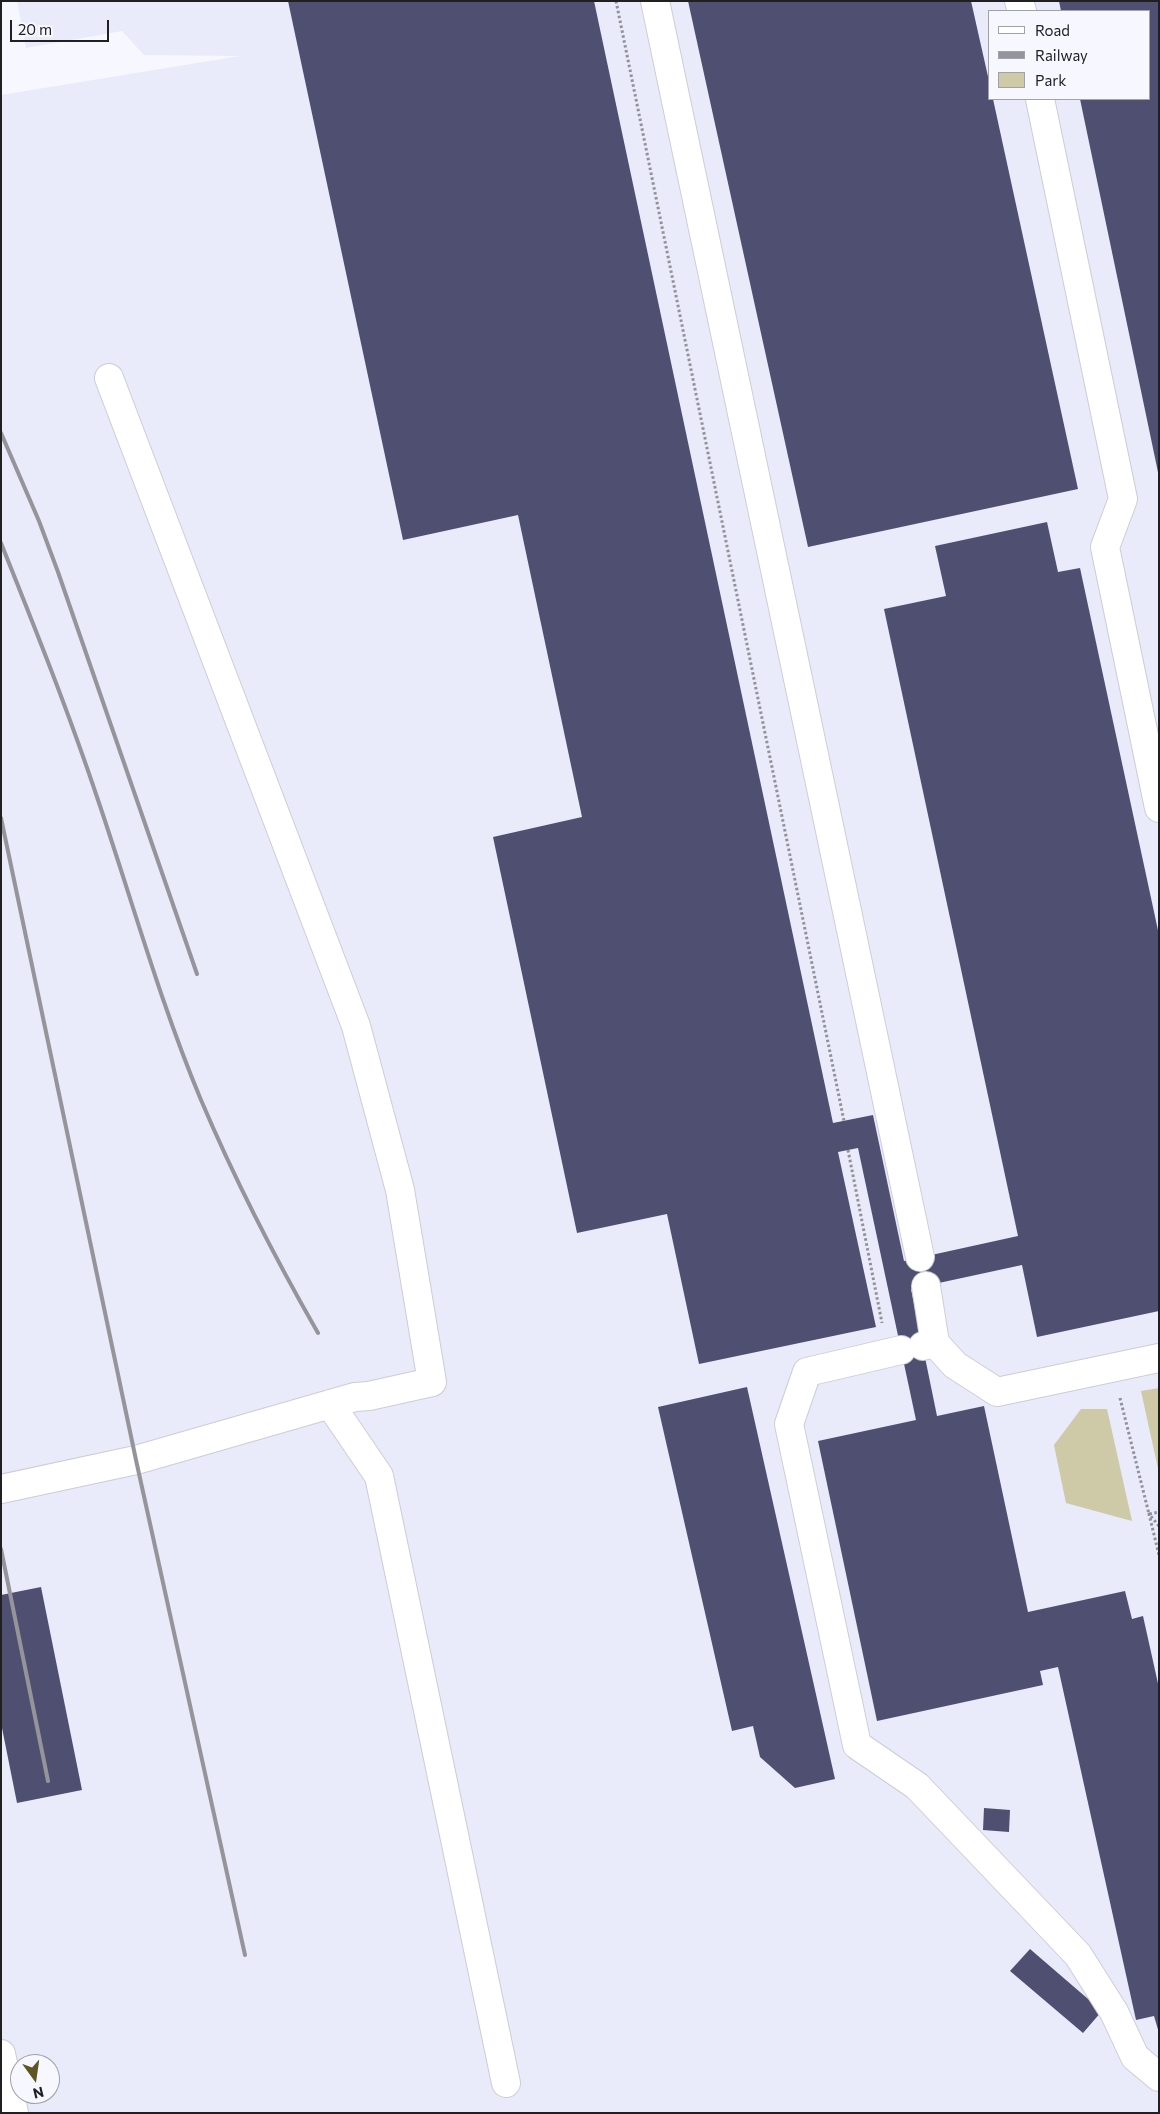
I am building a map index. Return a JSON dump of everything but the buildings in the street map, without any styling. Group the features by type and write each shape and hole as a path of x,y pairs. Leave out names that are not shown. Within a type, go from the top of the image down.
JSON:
{"lane":[{"path":"655,1 920,1257"},
{"path":"1040,100 1123,500 1106,547 1159,808"},
{"path":"1,1489 136,1460 330,1404 432,1382 400,1190 356,1026 109,378"},
{"path":"912,1348 926,1286"},
{"path":"1159,1358 997,1392 955,1365 912,1348 807,1372 789,1424 857,1745 917,1786 1078,1955 1114,2012 1135,2057 1159,2077"},
{"path":"330,1404 379,1476 506,2083"},
{"path":"1,2054 14,2113"}],"path":[{"path":"616,1 844,1121"},
{"path":"848,1150 912,1348"},
{"path":"1113,1367 1159,1555"},
{"path":"1149,1514 1159,1512"},
{"path":"1149,1514 1159,1526"}],"shaded area":[{"path":"17,1 1159,1 1159,2113 1,2113 1,95 240,56 144,55 122,31 26,48"}],"green space":[{"path":"1159,1388 1159,1473 1141,1391"},
{"path":"1081,1409 1107,1409 1132,1521 1066,1503 1054,1445"}],"railway":[{"path":"1,433 39,521 58,572 197,974"},
{"path":"1,543 87,767 159,988 186,1063 228,1160 256,1218 318,1333"},
{"path":"1,818 136,1460 245,1955"},
{"path":"1,1549 48,1781"}]}
